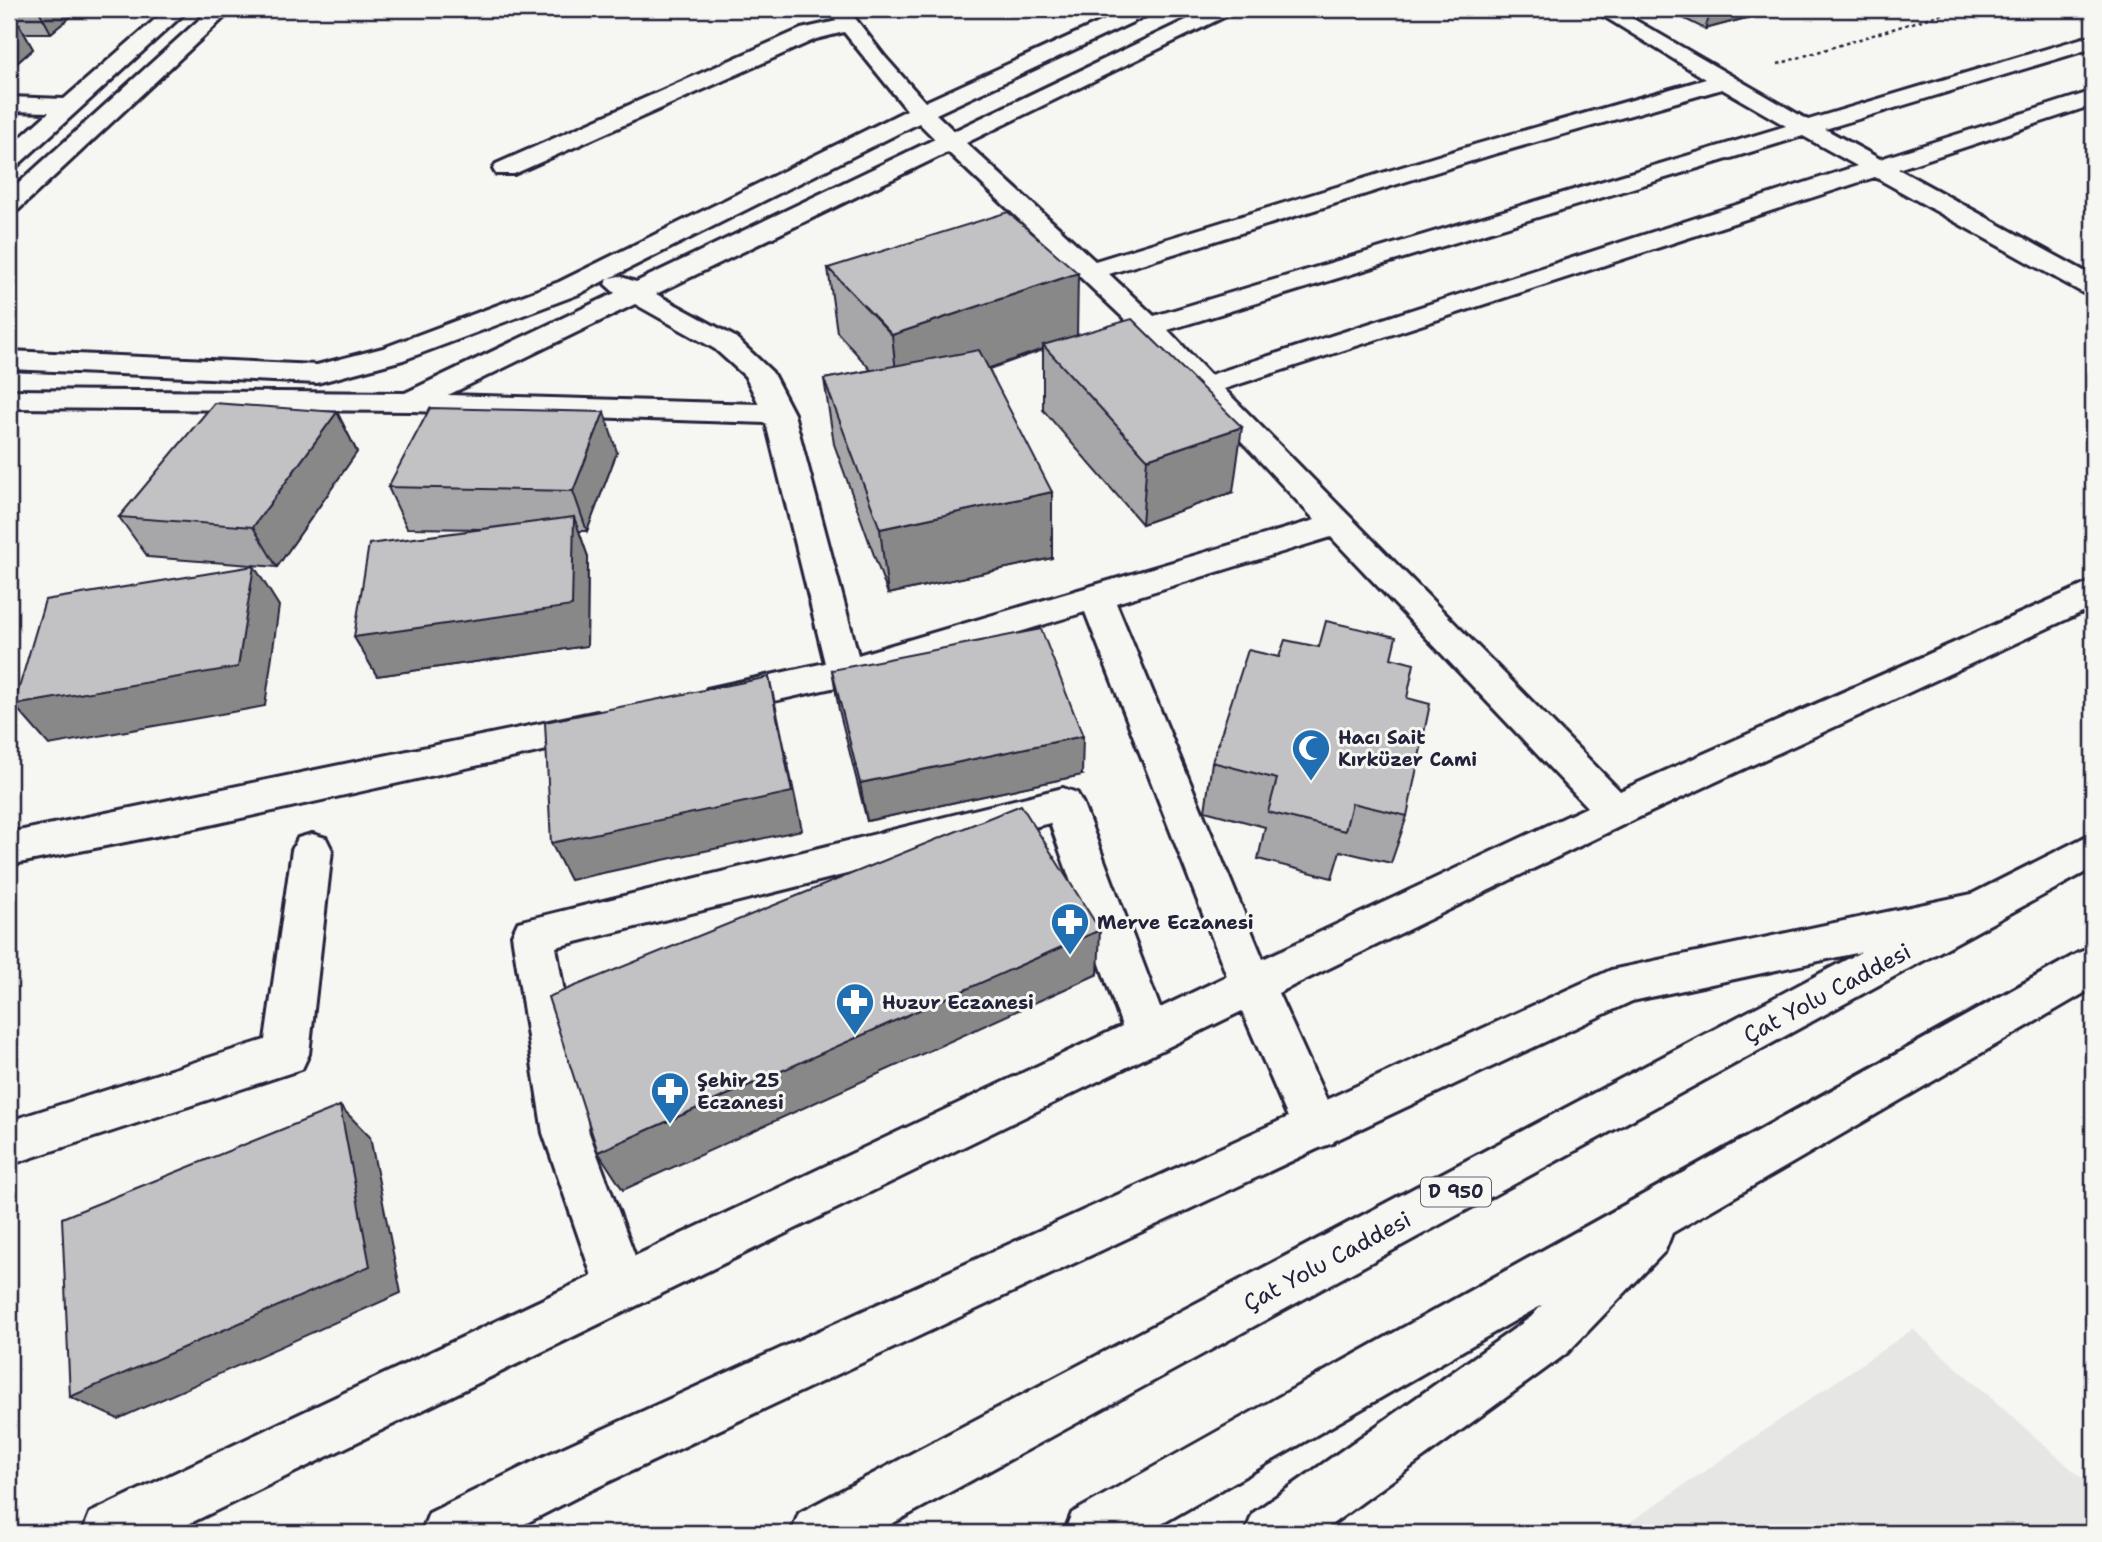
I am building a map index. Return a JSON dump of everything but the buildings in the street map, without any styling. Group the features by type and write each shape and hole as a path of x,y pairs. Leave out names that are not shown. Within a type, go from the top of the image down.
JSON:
{"main road":[{"path":"9,160 179,9"},
{"path":"9,205 223,9"},
{"path":"9,360 317,374 393,354 569,288 924,111 1145,9"},
{"path":"410,402 948,140 1225,9"},
{"path":"1602,9 1807,129 2093,287"},
{"path":"505,169 843,17 885,75 924,111 948,140 984,177 1151,326 1204,386 1615,811"},
{"path":"1151,326 2093,41"},
{"path":"1090,271 1467,157 1573,122 1724,81"},
{"path":"1204,386 2093,97"},
{"path":"9,104 69,106"},
{"path":"599,273 725,343 757,372 779,414 845,672"},
{"path":"9,399 410,402 779,414"},
{"path":"683,707 845,672 1338,524"},
{"path":"110,1533 1253,987 1615,811 2093,593"},
{"path":"1096,596 1253,987 1316,1128"},
{"path":"9,849 197,813 629,719"},
{"path":"622,1289 566,1133 533,935 1063,804 1148,1037"},
{"name":"Çat Yolu Caddesi","path":"820,1533 2093,849"},
{"path":"9,1143 286,1054 312,850"},
{"path":"449,1533 568,1474 1626,983 1983,909"},
{"path":"1092,1533 1424,1342 1676,1205 2093,966"},
{"path":"1273,1533 1549,1335 1676,1205"}],"path":[{"path":"1724,81 1958,9"}],"shaded area":[{"path":"1913,1329 2093,1488 2093,1533 1614,1533"}],"place":[{"name":"Hacı Sait Kırküzer Cami","path":"1311,782"},
{"name":"Merve Eczanesi","path":"1070,956"},
{"name":"Huzur Eczanesi","path":"855,1036"},
{"name":"Şehir 25 Eczanesi","path":"670,1125"}]}
